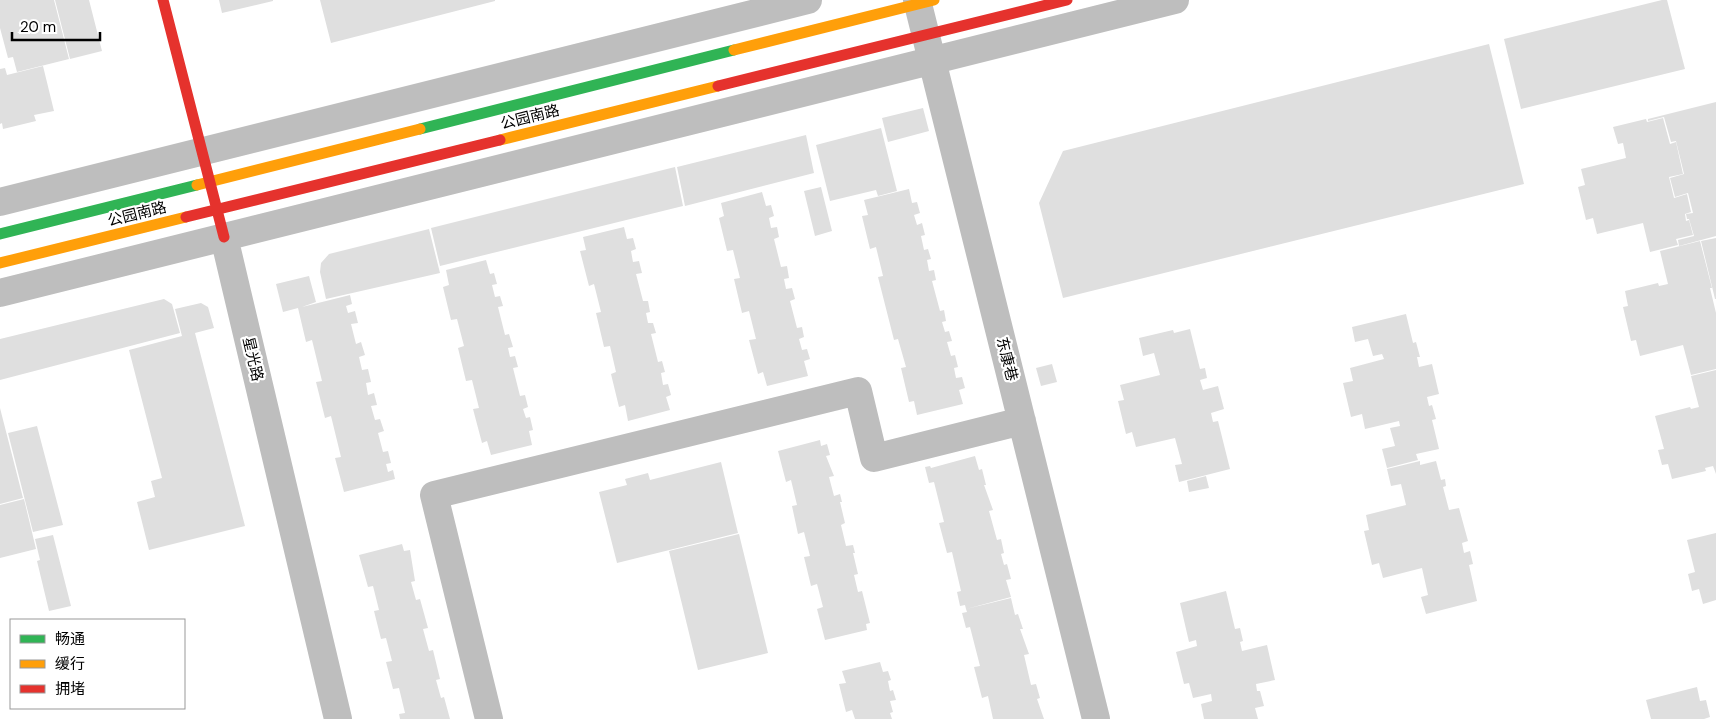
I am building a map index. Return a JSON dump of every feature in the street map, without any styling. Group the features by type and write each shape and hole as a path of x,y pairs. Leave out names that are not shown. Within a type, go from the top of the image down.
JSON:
{"main road":[{"name":"星光路","path":"163,0 224,237"},
{"name":"公园南路","path":"0,263 217,209 930,47 1067,0"},
{"name":"公园南路","path":"0,234 210,183 923,1"}],"street":[{"path":"0,202 808,0"},
{"path":"0,293 224,237 930,47 1175,0"},
{"name":"东康巷","path":"923,1 930,47 1096,719"},
{"name":"星光路","path":"224,237 338,719"},
{"path":"489,719 434,495 858,391 874,458 1022,421"}],"building":[{"path":"0,0 54,0 69,59 17,72 13,57 8,58 0,28"},
{"path":"55,0 89,0 102,51 70,59"},
{"path":"219,0 273,0 273,1 222,13"},
{"path":"320,0 495,0 495,1 331,43"},
{"path":"1667,0 1685,69 1521,109 1504,39"},
{"path":"1489,44 1524,184 1063,298 1039,203 1063,151"},
{"path":"43,66 54,111 34,115 36,121 3,129 2,123 0,124 0,69 5,68 7,75"},
{"path":"1716,102 1716,236 1679,246 1678,240 1694,236 1686,214 1693,213 1688,193 1675,197 1670,178 1684,174 1676,141 1671,142 1664,117 1648,121 1648,119"},
{"path":"923,108 929,131 888,142 882,118"},
{"path":"1663,118 1670,144 1676,142 1683,174 1669,177 1674,198 1687,194 1691,212 1685,214 1686,221 1689,220 1693,235 1676,239 1678,245 1650,252 1643,223 1597,234 1593,218 1586,220 1578,187 1585,185 1581,169 1626,158 1623,143 1618,144 1613,127 1646,119 1647,122"},
{"path":"881,128 897,191 878,196 876,190 830,201 816,145"},
{"path":"806,135 814,173 685,206 677,167"},
{"path":"675,167 683,206 440,266 431,228"},
{"path":"821,187 832,231 815,236 804,191"},
{"path":"909,189 912,203 917,202 920,213 914,215 917,225 922,223 925,235 921,236 924,250 928,249 931,259 927,260 929,271 934,270 936,280 932,281 940,311 944,310 946,321 942,322 945,332 949,331 952,341 947,342 951,356 955,355 958,367 954,368 956,378 962,377 965,388 959,390 963,404 917,415 914,401 909,402 901,368 906,367 898,339 894,340 878,277 883,276 876,247 870,249 862,216 868,215 864,200"},
{"path":"762,192 766,206 771,205 774,216 769,218 771,228 777,227 779,237 774,239 781,267 787,266 789,278 784,279 786,289 792,288 795,299 790,301 797,328 802,327 804,337 799,339 802,350 807,349 810,359 804,361 808,376 767,386 763,372 758,374 749,340 756,339 749,311 742,313 734,279 740,278 733,250 727,251 719,218 724,216 721,203"},
{"path":"624,227 627,239 633,238 636,249 631,251 633,262 639,261 642,273 636,274 643,301 648,301 650,312 646,313 648,323 653,323 656,333 651,334 658,362 662,361 665,372 661,373 663,385 668,384 671,395 666,397 670,410 628,421 625,405 619,407 611,374 616,372 610,346 604,347 596,313 601,312 594,284 589,286 580,251 586,250 583,237"},
{"path":"429,229 440,273 326,299 320,272 321,263 329,254"},
{"path":"1716,238 1716,299 1715,299 1701,241"},
{"path":"1700,241 1712,288 1710,288 1716,313 1716,369 1691,375 1683,345 1640,356 1636,340 1631,341 1623,307 1628,306 1625,291 1658,283 1659,286 1668,284 1660,251"},
{"path":"486,260 490,274 494,273 497,284 492,285 495,297 500,296 503,306 498,307 505,335 509,334 513,347 508,348 510,357 515,356 518,367 513,368 520,396 525,395 528,407 523,409 526,418 530,417 533,430 529,431 532,445 491,455 487,441 482,443 473,409 479,408 472,380 466,381 458,348 464,346 457,319 451,320 443,287 449,285 446,270"},
{"path":"309,276 316,302 302,307 350,295 352,304 346,306 348,313 355,311 358,323 351,324 356,344 361,342 365,355 359,357 362,370 368,369 371,382 366,383 368,395 374,393 377,405 371,406 375,420 380,419 384,431 378,433 383,452 388,451 391,463 386,464 388,472 393,470 395,479 344,492 335,458 341,457 331,416 325,418 316,382 322,381 312,340 306,342 298,308 283,312 276,284"},
{"path":"164,299 172,304 180,333 0,380 0,339"},
{"path":"201,303 208,307 214,328 195,333 245,526 149,550 137,502 155,497 151,481 162,478 129,350 182,336 175,309"},
{"path":"1406,314 1413,343 1416,342 1420,357 1417,357 1419,367 1432,364 1439,394 1427,397 1429,406 1432,405 1436,419 1432,420 1439,449 1416,454 1418,460 1387,468 1382,449 1395,446 1390,428 1400,426 1399,421 1365,429 1362,414 1351,417 1343,383 1353,381 1350,368 1384,359 1382,354 1373,356 1368,339 1355,342 1352,327"},
{"path":"1190,329 1200,369 1205,368 1207,378 1200,380 1203,390 1218,386 1224,409 1211,413 1213,422 1218,421 1230,469 1179,482 1175,465 1182,464 1175,438 1136,447 1132,432 1126,434 1118,401 1124,400 1120,385 1160,375 1154,353 1143,356 1139,338 1173,330 1174,333"},
{"path":"1052,364 1057,382 1041,386 1036,368"},
{"path":"1716,370 1716,474 1713,466 1705,468 1706,471 1672,479 1668,464 1662,465 1658,450 1664,449 1655,416 1690,407 1691,409 1699,407 1691,376"},
{"path":"0,408 23,498 0,504"},
{"path":"37,426 63,525 33,532 8,433"},
{"path":"820,440 821,446 827,444 830,455 826,456 834,476 829,477 834,496 840,494 845,523 841,525 846,546 853,545 858,574 854,575 858,592 862,591 870,623 866,624 867,630 825,640 817,609 823,607 817,584 811,586 804,557 810,556 804,532 798,534 792,506 797,505 791,480 786,482 778,451"},
{"path":"975,456 979,470 982,469 986,485 984,485 993,510 989,511 997,540 1001,539 1004,553 1001,554 1004,565 1007,564 1011,579 1006,580 1011,597 966,609 965,605 960,606 957,592 961,591 952,552 947,553 939,523 944,522 934,482 929,483 925,467 930,466 931,468"},
{"path":"1420,461 1420,465 1436,461 1441,480 1445,479 1446,486 1443,487 1449,510 1459,508 1468,541 1462,543 1464,553 1470,551 1473,564 1469,565 1477,601 1426,614 1421,597 1428,595 1422,568 1383,578 1379,563 1372,565 1364,531 1369,530 1366,515 1406,505 1401,484 1391,486 1387,469"},
{"path":"721,462 738,533 617,563 599,492 627,485 625,479 648,473 650,480"},
{"path":"1206,476 1209,488 1189,492 1187,481"},
{"path":"24,499 36,549 0,558 0,505"},
{"path":"1716,533 1716,600 1703,604 1699,589 1692,591 1688,574 1695,572 1687,540"},
{"path":"739,534 768,653 698,670 669,551"},
{"path":"53,535 71,606 49,611 37,561 40,560 35,539"},
{"path":"402,544 404,551 410,550 415,581 411,582 416,600 420,599 428,628 423,629 429,651 433,650 440,679 436,680 441,698 444,697 450,719 400,719 399,714 405,713 399,688 393,689 386,662 392,661 386,638 381,639 374,611 379,610 373,586 368,587 359,555"},
{"path":"1226,591 1235,629 1240,628 1243,641 1240,642 1242,651 1267,645 1275,680 1256,684 1264,706 1255,708 1258,719 1204,719 1201,704 1212,701 1211,694 1193,698 1189,683 1184,684 1176,652 1197,646 1196,640 1189,642 1180,603"},
{"path":"1011,598 1015,615 1018,614 1023,629 1020,629 1029,654 1024,655 1031,685 1036,684 1040,698 1037,699 1044,719 993,719 988,696 982,698 974,667 980,666 970,627 966,628 962,613 967,612 966,609"},
{"path":"880,662 883,672 888,671 891,680 888,681 890,691 893,690 896,700 890,701 893,712 890,713 892,719 855,719 852,710 846,712 839,684 846,683 842,671"},
{"path":"1697,687 1700,701 1706,700 1710,717 1704,719 1651,719 1646,700"}],"traffic: fast":[{"path":"420,129 734,50"},
{"path":"0,234 197,185"}],"traffic: slow":[{"path":"734,50 934,0"},
{"path":"500,140 718,86"},
{"path":"197,185 420,129"},
{"path":"0,263 186,217"}],"traffic: jam":[{"path":"163,0 224,237"},
{"path":"718,86 1067,0"},
{"path":"186,217 500,140"}]}
